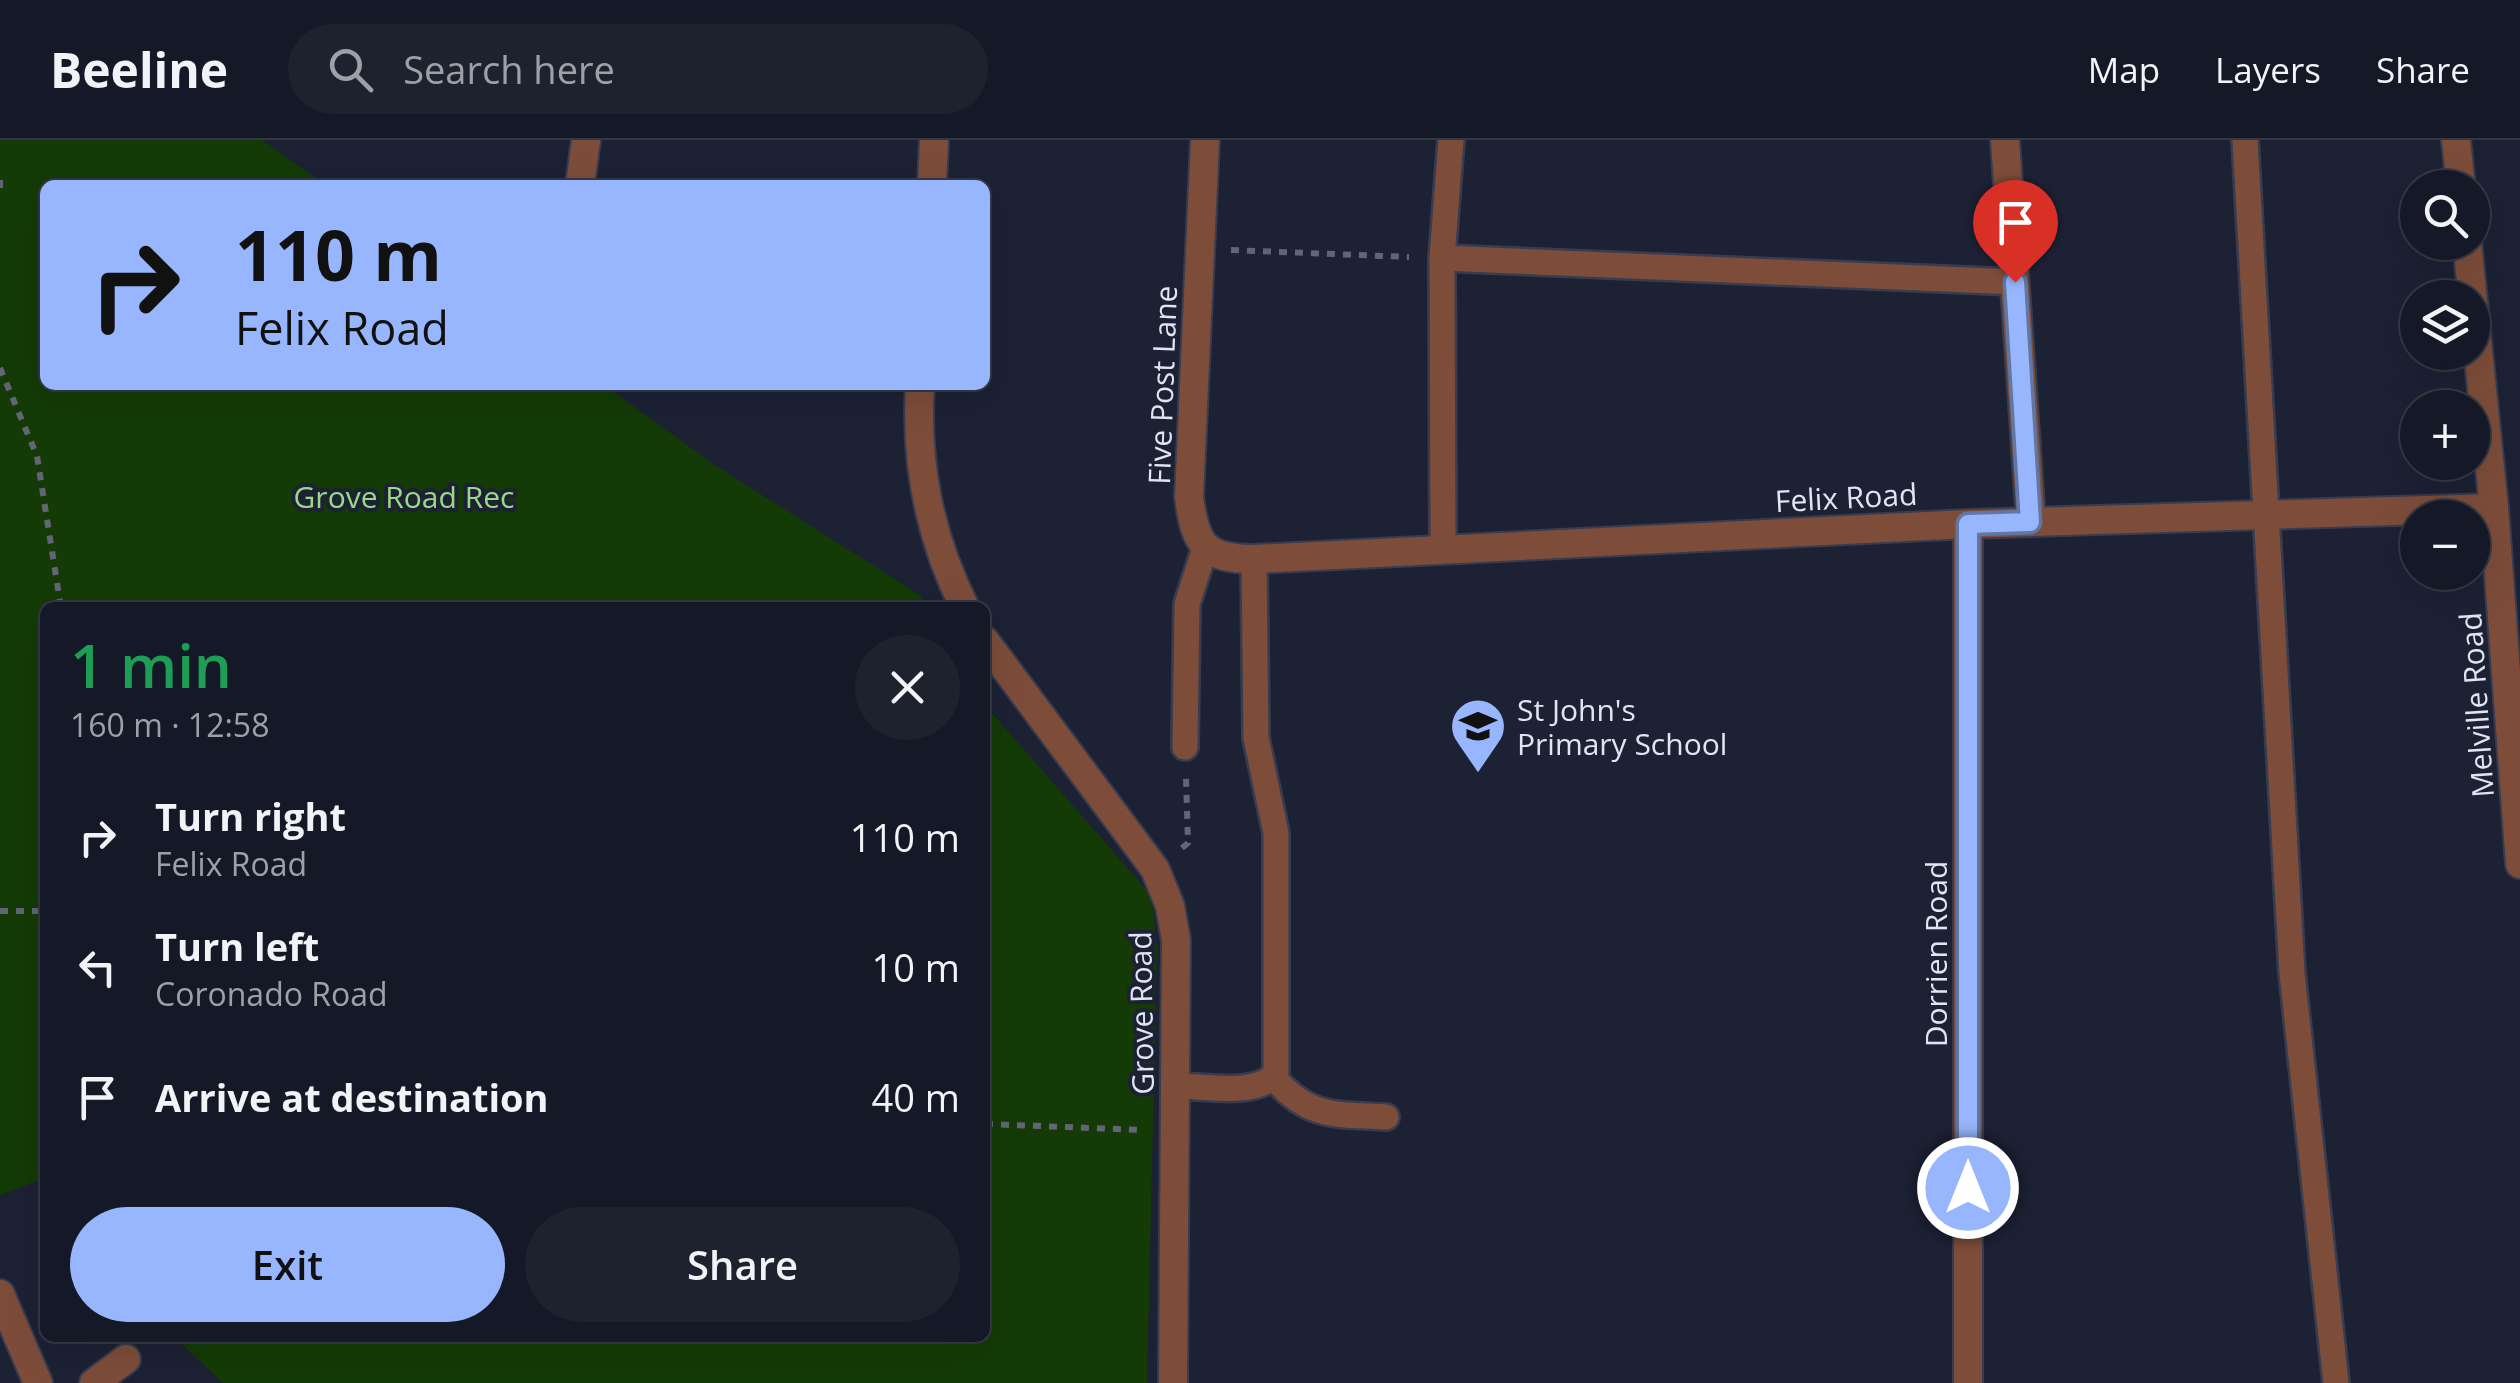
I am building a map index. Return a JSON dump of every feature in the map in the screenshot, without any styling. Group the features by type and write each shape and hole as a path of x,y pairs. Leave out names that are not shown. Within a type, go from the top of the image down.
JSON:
{"street":[{"path":"581,180 586,140"},
{"path":"932,180 934,140"},
{"name":"Five Post Lane","path":"1205,140 1189,497 1205,548"},
{"path":"2005,140 2030,522"},
{"path":"2456,140 2459,170"},
{"name":"Melville Road","path":"2469,260 2494,508 2520,864"},
{"path":"920,390 918,429 925,494 940,552 961,602"},
{"name":"Felix Road","path":"1205,548 1217,556 1254,559 1968,524 2494,508"},
{"name":"Dorrien Road","path":"1968,524 1968,1383"},
{"name":"Grove Road","path":"990,647 1156,869 1170,906 1176,940 1173,1383"},
{"path":"0,1294 38,1383"},
{"path":"94,1383 126,1359"}],"lane":[{"path":"1443,548 1442,258 1451,140"},
{"path":"2245,140 2292,973 2336,1383"},
{"path":"1442,258 2015,282"},
{"path":"1185,747 1187,604 1205,548"},
{"path":"1254,559 1256,738 1276,833 1278,1054 1273,1077"},
{"path":"1176,1086 1255,1086 1273,1077"},
{"path":"1273,1077 1306,1108 1386,1118"}],"path":[{"path":"1200,249 1442,258"},
{"path":"0,368 37,456 60,602"},
{"path":"1156,869 1188,843 1185,747"},
{"path":"0,911 40,911"},
{"path":"990,1124 1175,1131"}],"green space":[{"name":"Grove Road Rec","path":"0,140 262,140 319,180 40,180 40,390 611,390 716,466 920,595 924,602 40,602 40,1180 0,1195"},
{"path":"990,711 1145,888 1153,908 1157,948 1147,1383 223,1383 179,1342 990,1342"}],"place":[{"name":"St John's Primary School","path":"1478,775"}],"route":[{"path":"1968,1188 1968,524 2030,522 2015,282"}]}
